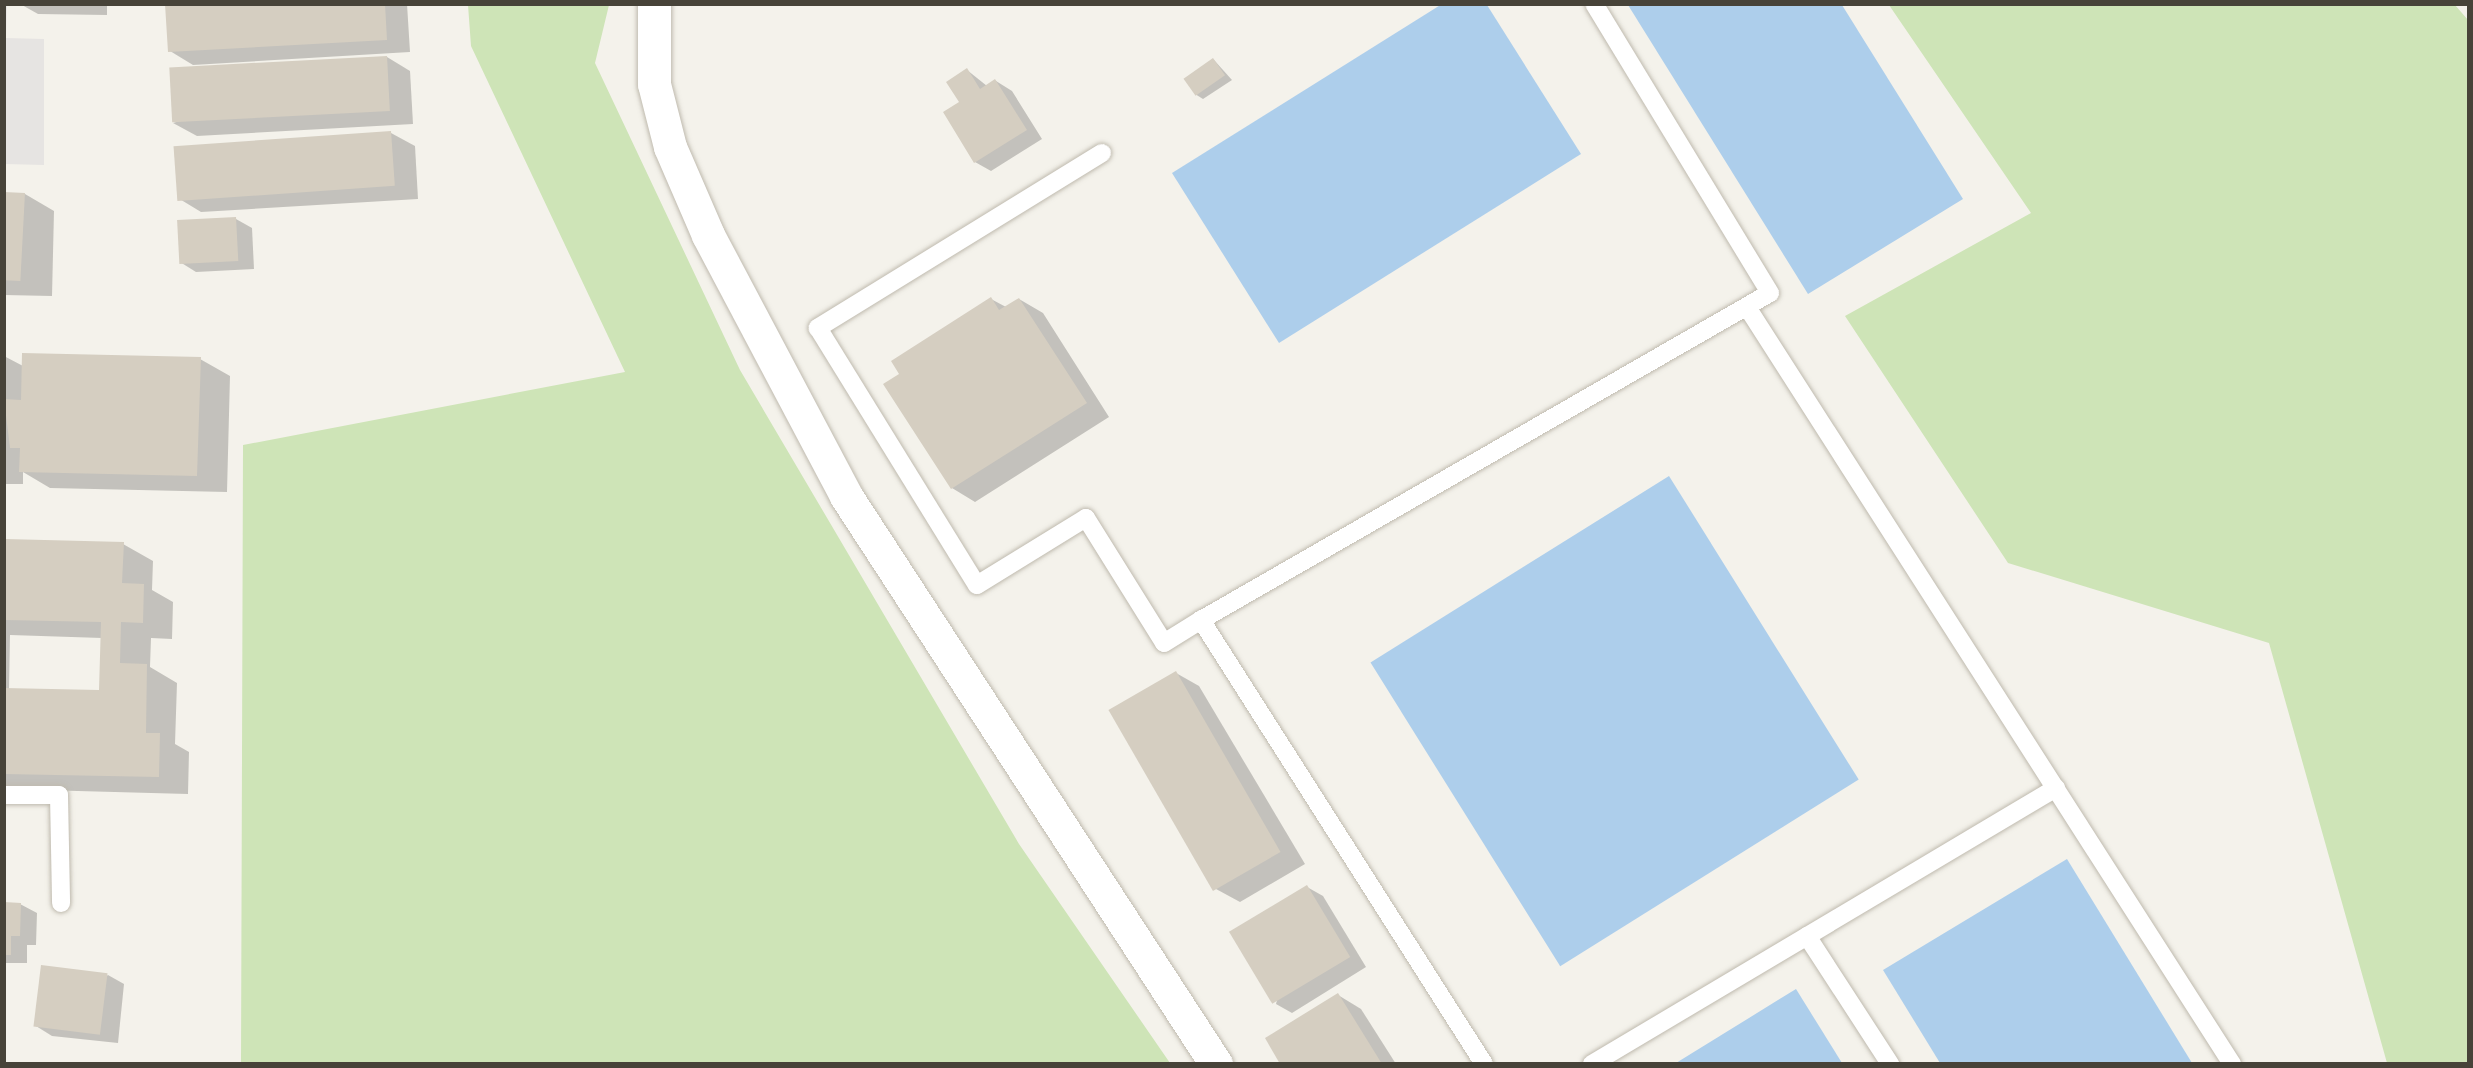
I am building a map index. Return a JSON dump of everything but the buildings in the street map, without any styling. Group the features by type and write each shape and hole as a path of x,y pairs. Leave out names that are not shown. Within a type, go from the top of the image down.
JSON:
{"street":[{"path":"654,4 654,84 670,147 708,235 835,475 1216,1064"}],"lane":[{"path":"1102,153 818,328 977,585 1086,518 1164,643 1770,293 1594,4"},
{"path":"1747,307 2232,1064"},
{"path":"1201,620 1484,1064"},
{"path":"1592,1064 2056,788"},
{"path":"4,795 59,795 61,903"},
{"path":"1807,936 1890,1064"}],"green space":[{"path":"468,5 609,5 595,63 740,370 1019,844 1170,1063 241,1063 243,445 625,372 471,46"},
{"path":"1889,5 2455,5 2468,20 2468,1063 2387,1063 2269,643 2008,563 1845,316 2031,213"}],"shaded area":[{"path":"7,4 6,38 44,39 44,165 5,164 4,5"}],"water":[{"path":"1442,4 1487,5 1581,154 1279,343 1172,173"},
{"path":"1628,5 1842,5 1963,199 1808,294"},
{"path":"1669,476 1859,780 1560,966 1370,663"},
{"path":"2067,859 2192,1063 1940,1063 1883,970"},
{"path":"1796,989 1842,1063 1676,1063"}]}
